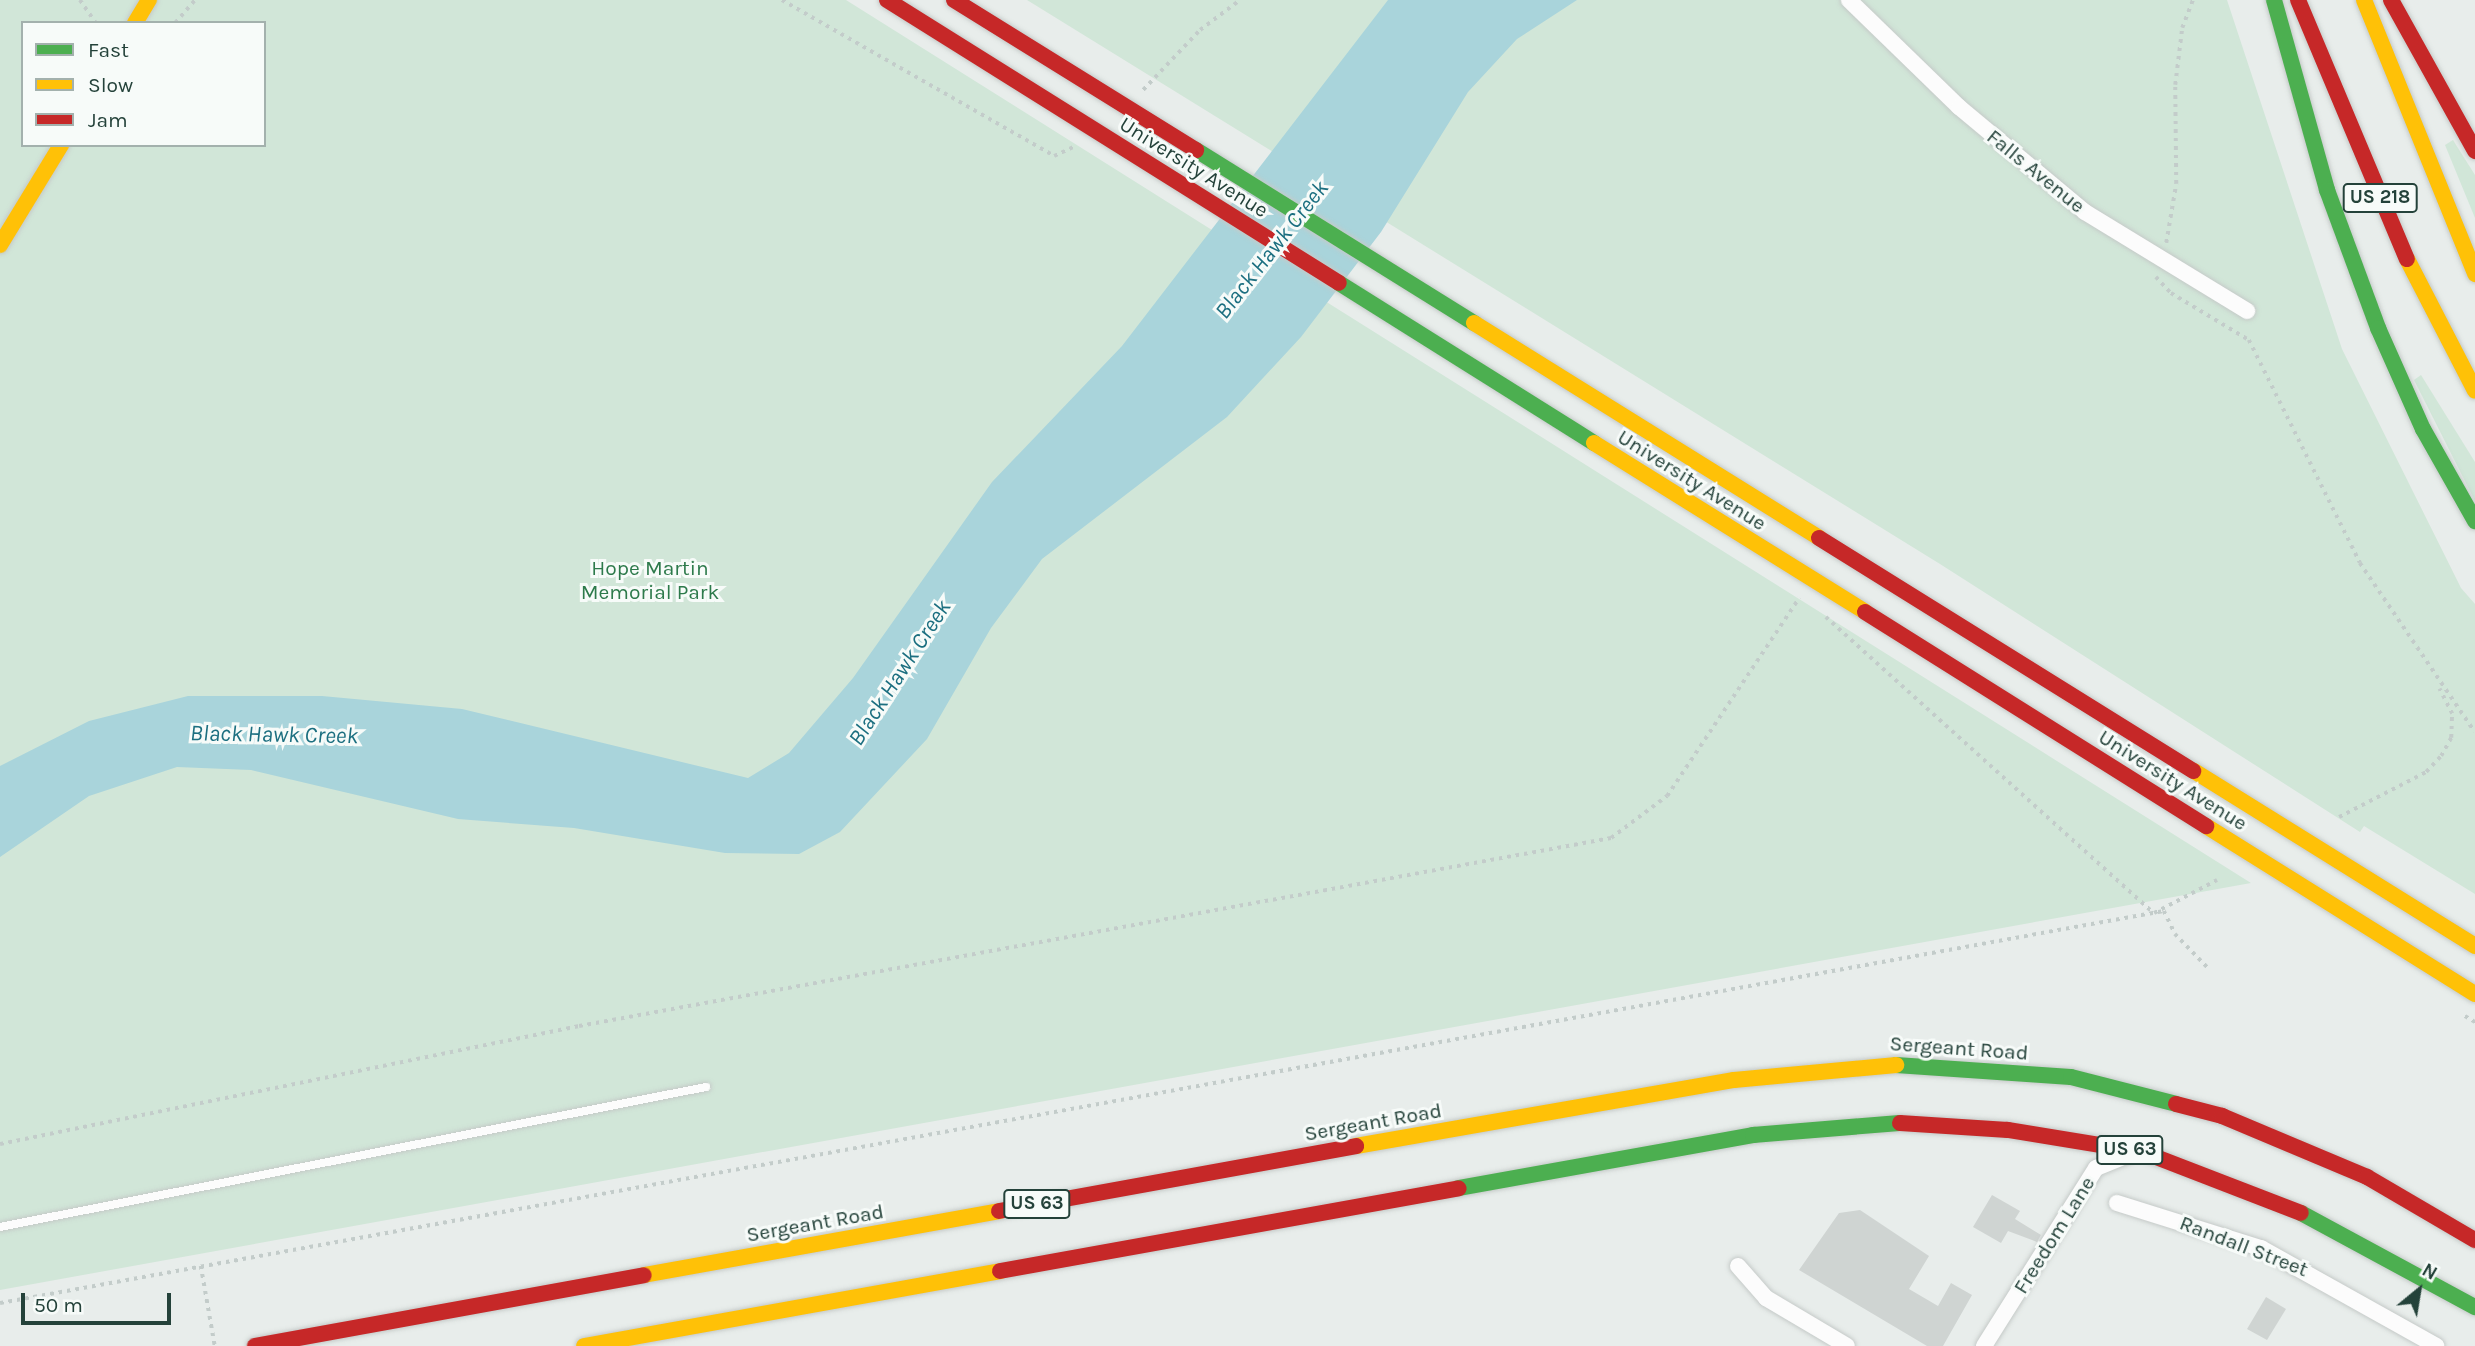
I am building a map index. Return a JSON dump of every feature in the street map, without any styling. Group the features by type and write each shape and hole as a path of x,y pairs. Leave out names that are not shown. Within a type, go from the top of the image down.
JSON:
{"main road":[{"path":"136,21 149,0"},
{"name":"University Avenue","path":"887,0 2475,994"},
{"name":"University Avenue","path":"954,0 2475,946"},
{"path":"2274,0 2327,190 2378,328 2423,429 2475,521"},
{"name":"US 218","path":"2298,0 2403,254 2475,391"},
{"name":"US 218","path":"2364,0 2475,274"},
{"path":"2391,0 2475,151"},
{"path":"0,245 60,147"},
{"name":"Sergeant Road","path":"255,1346 1555,1110 1734,1080 1883,1064 2071,1077 2222,1116 2367,1177 2475,1240"},
{"name":"US 63","path":"584,1346 1753,1135 1950,1123 2143,1152 2273,1198 2475,1307"}],"street":[{"name":"Falls Avenue","path":"1849,0 2015,155 2085,212 2247,311"},
{"name":"Freedom Lane","path":"1984,1346 2096,1168 2143,1152"},
{"name":"Randall Street","path":"2117,1203 2261,1248 2416,1341 2437,1346"},
{"path":"1738,1266 1766,1298 1847,1346"}],"lane":[{"path":"0,1227 706,1087"}],"path":[{"path":"80,0 95,21"},
{"path":"177,21 195,0"},
{"path":"2193,0 2182,27 2175,85 2176,184 2158,285 2249,340 2260,357 2311,474 2452,714 2451,738 2441,756 2426,772 2339,817"},
{"path":"0,1144 579,1026 1611,838 1667,796 1802,593 1812,603"},
{"path":"1822,613 2154,913"},
{"path":"2435,681 2475,732"},
{"path":"2154,913 2217,880"},
{"path":"0,1303 2164,911 2175,934 2207,967"},
{"path":"201,1266 215,1346"}],"green space":[{"name":"Hope Martin Memorial Park","path":"0,0 846,0 2251,883 0,1290"},
{"path":"1027,0 2227,0 2342,349 2461,588 2475,604 2475,894 2364,826 2360,832 1940,564"},
{"path":"2453,140 2475,175 2475,218 2445,145"},
{"path":"2421,375 2475,462 2475,501 2414,380"}],"water":[{"name":"Black Hawk Creek","path":"1388,0 1577,0 1517,39 1468,92 1381,232 1301,337 1227,417 1042,559 991,628 927,739 840,832 799,854 725,853 574,828 458,819 251,770 177,767 89,796 0,857 0,766 89,721 188,696 322,696 462,709 748,778 789,753 853,678 992,482 1122,346"}],"building":[{"path":"1992,1195 2020,1211 2015,1219 2041,1235 2037,1242 2008,1231 2001,1243 1973,1227"},
{"path":"1860,1210 1929,1256 1909,1289 1938,1306 1951,1283 1972,1295 1943,1346 1927,1346 1799,1270 1839,1213"},
{"path":"2266,1297 2286,1309 2267,1340 2247,1329"}],"traffic: fast":[{"path":"2274,0 2327,190 2378,328 2423,429 2475,521"},
{"path":"1196,150 1474,323"},
{"path":"1339,283 1594,443"},
{"path":"1896,1065 2071,1077 2176,1104"},
{"path":"1459,1188 1753,1135 1900,1123"},
{"path":"2301,1213 2475,1307"}],"traffic: slow":[{"path":"136,21 149,0"},
{"path":"2364,0 2475,274"},
{"path":"0,245 60,147"},
{"path":"2407,259 2475,391"},
{"path":"1474,323 1819,538"},
{"path":"1594,443 1865,612"},
{"path":"2194,771 2475,946"},
{"path":"2206,826 2475,994"},
{"path":"1356,1146 1734,1080 1896,1065"},
{"path":"644,1275 999,1211"},
{"path":"584,1346 1000,1271"}],"traffic: jam":[{"path":"887,0 1339,283"},
{"path":"954,0 1196,150"},
{"path":"2298,0 2407,259"},
{"path":"2391,0 2475,151"},
{"path":"1819,538 2194,771"},
{"path":"1865,612 2206,826"},
{"path":"2176,1104 2222,1116 2367,1177 2475,1240"},
{"path":"1900,1123 2008,1130 2143,1152 2301,1213"},
{"path":"999,1211 1356,1146"},
{"path":"1000,1271 1459,1188"},
{"path":"255,1346 644,1275"}]}
